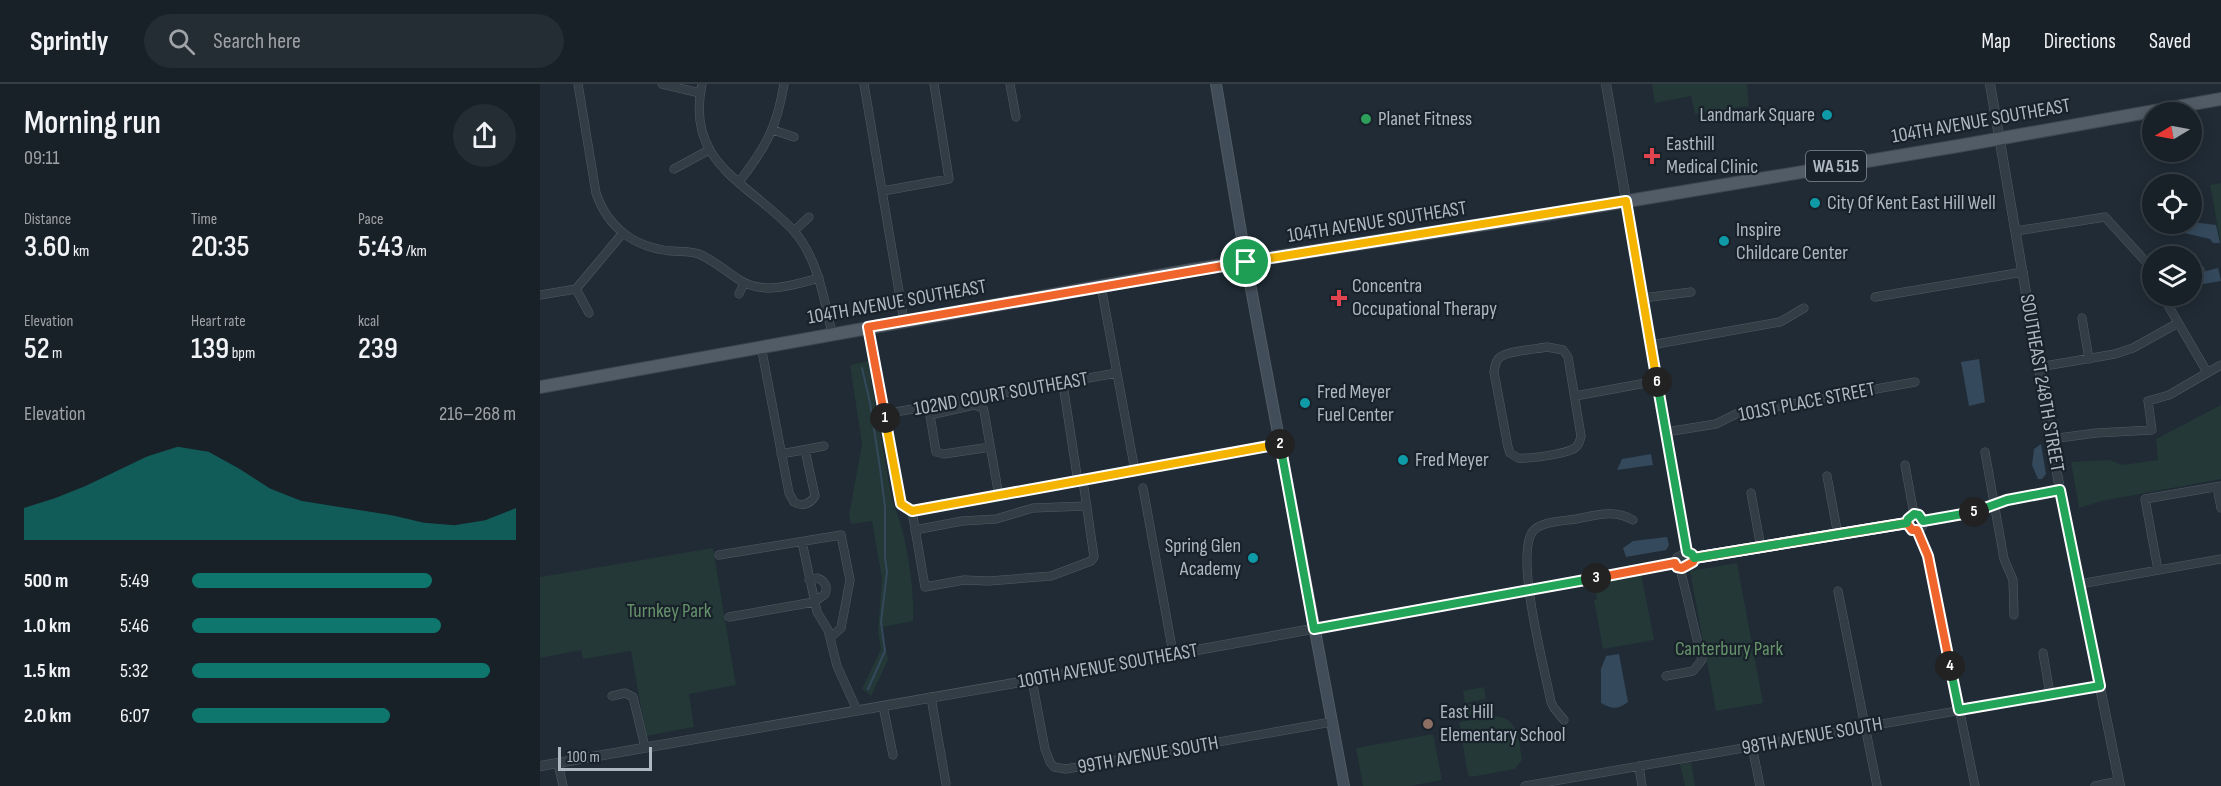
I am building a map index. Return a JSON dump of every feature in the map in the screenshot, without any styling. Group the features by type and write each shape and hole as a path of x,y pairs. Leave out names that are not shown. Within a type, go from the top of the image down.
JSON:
{"main road":[{"path":"1216,84 1246,262 1344,786"},
{"name":"104TH AVENUE SOUTHEAST","path":"540,387 1101,286 1626,201 2221,99"}],"street":[{"path":"578,84 596,194 609,220 622,234 651,248 700,254 744,283 761,288 772,288 819,278"},
{"path":"662,84 700,93"},
{"path":"702,84 697,109 709,150 719,164 794,231 819,278 832,333"},
{"path":"739,182 763,151 773,130 784,84"},
{"path":"864,84 904,321"},
{"path":"883,191 950,178 934,84"},
{"path":"1010,84 1016,117"},
{"path":"1606,84 1666,432 1693,562 1678,566 1702,660 1690,672 1666,676"},
{"name":"SOUTHEAST 248TH STREET","path":"1990,84 2060,490 2119,783"},
{"path":"773,130 794,137"},
{"path":"674,169 709,150"},
{"path":"794,231 809,217"},
{"path":"2016,231 2105,217 2142,258"},
{"path":"540,295 576,289 622,234"},
{"path":"1875,297 2023,272"},
{"path":"740,294 744,283"},
{"path":"1101,286 1137,471 1142,484 1173,653"},
{"path":"576,289 589,313"},
{"path":"1643,298 1690,292"},
{"path":"2169,306 2207,372"},
{"path":"1651,345 1780,322 1804,308"},
{"path":"2082,318 2089,359"},
{"path":"2039,367 2089,359 2133,348 2178,323"},
{"path":"868,327 901,504 912,511 1280,443"},
{"path":"761,346 790,497 796,503 805,504 815,496 805,450"},
{"path":"1547,347 1558,348 1568,357 1575,396 1581,436 1578,446 1569,451 1523,459 1514,457 1508,447 1494,372 1497,361 1504,355 1547,347"},
{"path":"2051,439 2096,433 2152,430 2148,401 2169,395 2221,365"},
{"name":"102ND COURT SOUTHEAST","path":"884,414 1117,373"},
{"path":"1575,396 1657,381"},
{"name":"101ST PLACE STREET","path":"1666,432 1716,424 1737,414 1915,382"},
{"path":"912,511 925,587 964,580 989,581 1051,576 1091,561 1094,557 1087,506 1080,481 1064,391"},
{"name":"102ND COURT SOUTHEAST","path":"974,405 980,406 984,411 990,447 940,454 934,448 929,417 933,413 974,405"},
{"path":"781,454 824,446"},
{"path":"990,447 999,496"},
{"path":"1985,452 2004,559 2013,580 2014,615"},
{"path":"1905,465 1914,514"},
{"path":"1827,476 1838,535"},
{"path":"2158,570 2145,499 2219,486 2221,508"},
{"path":"1923,521 1979,511 1994,504 2060,490"},
{"path":"1751,493 1761,548"},
{"path":"915,530 962,521 996,519 1033,508 1087,506"},
{"path":"1564,720 1551,702 1529,590 1526,571 1532,532 1544,525 1612,513 1623,514 1634,520"},
{"path":"1907,523 1912,530 1923,526 1919,515 1914,514"},
{"path":"1907,523 1914,514"},
{"path":"1691,555 1761,548 1907,523"},
{"path":"1917,530 1928,556 1975,786"},
{"path":"719,555 840,535 850,580 841,628 831,637"},
{"path":"802,542 814,602 831,637 837,666 857,710"},
{"path":"2080,584 2221,559"},
{"name":"100TH AVENUE SOUTHEAST","path":"540,766 1529,590 1678,566"},
{"path":"729,617 814,602 825,594 826,586 817,578 809,580"},
{"path":"1838,591 1877,786"},
{"path":"803,604 812,592"},
{"path":"2043,653 2050,694"},
{"name":"99TH AVENUE SOUTH","path":"1032,680 1046,755 1053,767 1066,770 1331,722"},
{"name":"98TH AVENUE SOUTH","path":"1525,786 2100,686"},
{"path":"612,696 625,693 633,697 645,747"},
{"path":"931,697 946,784"},
{"path":"883,706 893,755"},
{"path":"1752,746 1760,786"},
{"path":"558,763 563,786"},
{"path":"1639,766 1642,786"},
{"path":"2095,786 2119,783"}],"green space":[{"path":"1652,84 1747,84 1749,106 1695,114 1691,96 1655,103"},
{"path":"2221,183 2221,245 2210,185"},
{"path":"868,361 892,501 901,527 908,560 913,608 913,621 882,627 888,660 871,696 862,689 881,649 878,631 882,579 872,521 851,524 849,515 862,444 850,365"},
{"path":"2221,405 2221,479 2102,501 2079,508 2071,462 2110,460 2122,465 2158,460 2156,439"},
{"name":"Turnkey Park","path":"713,548 736,685 689,694 694,727 646,736 631,651 583,659 581,650 540,658 540,577"},
{"name":"Canterbury Park","path":"1737,563 1763,703 1716,711 1690,571"},
{"path":"1641,573 1654,640 1603,649 1594,600 1597,599 1594,581"},
{"path":"1484,687 1486,699 1465,703 1463,691"},
{"path":"1486,701 1489,712 1468,716 1466,705"},
{"path":"1496,716 1504,718 1514,726 1519,739 1522,760 1515,769 1471,777 1468,775 1459,722"},
{"path":"1433,734 1442,780 1410,786 1363,786 1356,748"},
{"path":"1691,762 1695,786 1685,786 1680,764"}],"water":[{"path":"2202,223 2216,225 2220,243 2213,243 2210,239 2189,234 2202,234"},
{"path":"2218,268 2221,281 2202,284 2202,272"},
{"path":"1979,359 1985,402 1969,406 1961,362"},
{"path":"2041,444 2046,474 2042,479 2038,479 2032,465 2034,449"},
{"path":"1651,454 1653,465 1617,470 1622,459"},
{"path":"1667,537 1669,545 1666,550 1626,557 1623,548 1633,541"},
{"path":"1619,654 1628,702 1618,707 1611,707 1601,703 1601,669 1606,656"}],"waterway":[{"path":"862,368 870,403 885,507 887,572 881,622 885,651 868,689"}],"place":[{"name":"Landmark Square","path":"1827,115"},
{"name":"Planet Fitness","path":"1366,119"},
{"name":"Easthill Medical Clinic","path":"1652,156"},
{"name":"City Of Kent East Hill Well","path":"1815,203"},
{"name":"Inspire Childcare Center","path":"1724,241"},
{"name":"Concentra Occupational Therapy","path":"1339,298"},
{"name":"Fred Meyer Fuel Center","path":"1305,403"},
{"name":"Fred Meyer","path":"1403,460"},
{"name":"Spring Glen Academy","path":"1253,558"},
{"name":"East Hill Elementary School","path":"1428,724"}],"route":[{"path":"1246,262 868,327 901,504 912,511 1280,443 1314,629 1675,563 1677,567 1682,568 1693,562 1694,558 1907,523 1912,530 1917,530 1928,556 1959,710 2100,686 2060,490 2007,500 1979,511 1925,521 1919,515 1914,514 1907,523 1838,535 1694,558 1687,552 1626,201 1246,262"}]}
